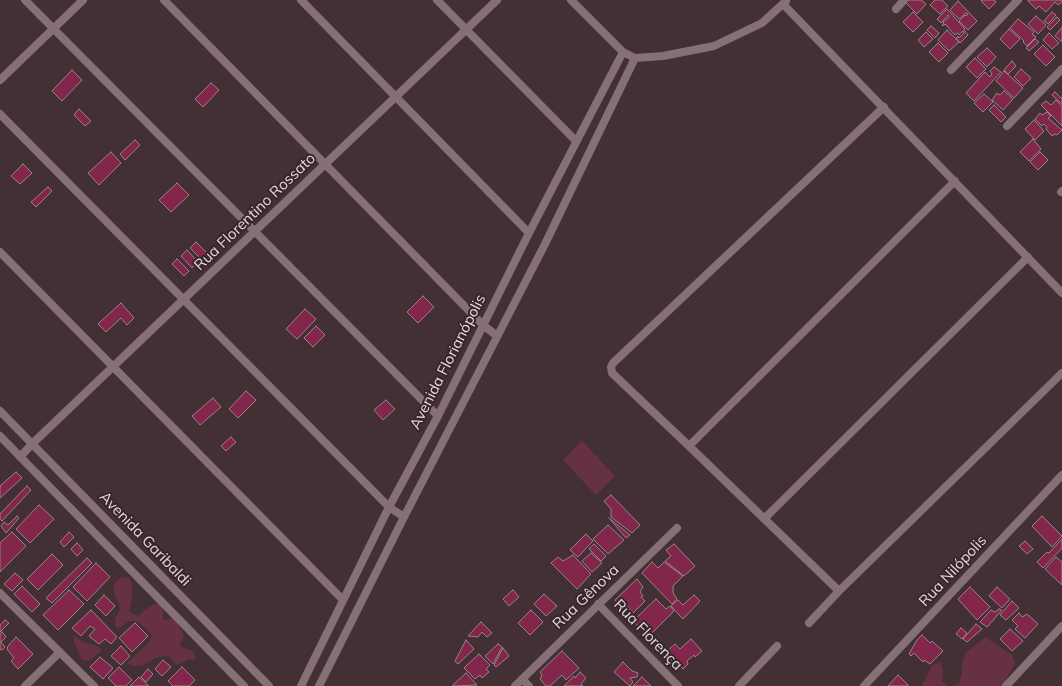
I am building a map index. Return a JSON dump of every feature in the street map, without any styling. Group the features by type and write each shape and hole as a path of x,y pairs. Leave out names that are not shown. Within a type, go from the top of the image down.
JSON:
{"street":[{"path":"25,0 438,416"},
{"path":"0,80 83,0"},
{"path":"164,0 483,325 498,336"},
{"path":"301,0 529,233"},
{"path":"437,0 576,141"},
{"name":"Rua Florentino Rossato","path":"20,457 497,0"},
{"path":"571,0 623,52 634,58 663,56 714,46 762,23 785,2 884,108 1062,293"},
{"path":"896,8 904,0"},
{"path":"951,70 1018,0"},
{"name":"Avenida Florianópolis","path":"301,686 389,507 438,416 529,233 623,52"},
{"path":"319,686 548,237 634,58"},
{"path":"1007,126 1062,69"},
{"path":"839,591 612,373 611,367 613,363 884,108"},
{"path":"0,114 389,507 404,517"},
{"path":"689,446 955,181"},
{"path":"0,252 343,600"},
{"path":"764,519 1028,257"},
{"path":"809,623 839,591 1062,373"},
{"name":"Avenida Garibaldi","path":"0,411 269,686"},
{"path":"0,436 244,686"},
{"name":"Rua Nilópolis","path":"864,686 1062,476"},
{"name":"Rua Gênova","path":"514,686 676,528"},
{"path":"0,593 94,686"},
{"name":"Rua Florença","path":"598,604 678,686"},
{"path":"1006,686 1062,626"},
{"path":"739,686 777,646"},
{"path":"25,686 60,652"},
{"path":"522,679 529,686"}],"shaded area":[{"path":"582,441 615,476 596,495 563,460"},
{"path":"122,577 129,578 132,584 132,600 129,611 138,616 158,602 163,606 163,620 172,618 177,622 184,635 180,644 182,647 193,651 196,657 194,660 188,659 177,665 170,657 164,656 143,665 132,666 127,663 149,642 152,635 143,626 135,621 129,621 117,628 115,625 115,619 120,609 113,588 116,581"},
{"path":"73,635 85,643 98,646 101,649 100,652 89,661 82,660 74,642"},
{"path":"985,637 1012,655 1015,664 1004,683 1006,686 952,686 959,683 965,654"},
{"path":"941,662 943,671 942,681 948,686 922,686 932,665"}],"building":[{"path":"908,0 921,0 926,4 917,14 905,2"},
{"path":"935,0 942,0 948,6 940,14 930,5"},
{"path":"994,0 996,2 989,9 981,1"},
{"path":"1062,0 1062,2 1058,5 1055,2 1046,12 1039,6 1036,9 1028,1"},
{"path":"958,1 977,21 968,30 959,21 968,14 966,13 959,19 950,10"},
{"path":"947,9 965,29 964,30 968,35 960,43 956,38 958,36 959,38 964,33 963,31 959,35 958,33 955,35 945,24 943,26 942,25 944,23 943,22 949,17 948,15 941,23 937,19"},
{"path":"913,12 923,22 913,32 903,22"},
{"path":"1052,12 1056,15 1048,24 1044,21"},
{"path":"1036,16 1046,25 1038,34 1028,24"},
{"path":"1057,17 1060,20 1050,30 1047,27"},
{"path":"1018,19 1034,32 1032,34 1036,37 1027,46 1023,42 1024,41 1010,28"},
{"path":"931,26 939,33 935,38 927,30"},
{"path":"1062,27 1062,42 1055,36"},
{"path":"1009,29 1020,39 1010,49 1000,39"},
{"path":"947,30 959,42 949,51 938,40"},
{"path":"926,32 933,39 924,47 918,40"},
{"path":"1049,33 1059,43 1052,49 1043,40"},
{"path":"1035,39 1039,42 1029,51 1026,48"},
{"path":"938,43 948,53 939,62 929,52"},
{"path":"1043,45 1055,57 1046,66 1034,54"},
{"path":"987,48 996,57 987,67 977,57"},
{"path":"975,58 986,69 977,78 966,67"},
{"path":"1012,61 1016,66 1008,74 1004,70"},
{"path":"994,67 1001,72 974,101 966,93 985,72 990,77 992,74 990,71"},
{"path":"1021,69 1031,78 1023,86 1014,77"},
{"path":"72,70 82,80 62,101 52,91"},
{"path":"1004,71 1023,88 1014,98 996,81"},
{"path":"211,83 219,90 203,107 195,99"},
{"path":"1004,91 1013,99 1003,110 992,100 997,93 1000,95"},
{"path":"1055,92 1061,98 1062,97 1062,104 1052,95"},
{"path":"984,94 993,102 983,112 974,103"},
{"path":"1056,100 1062,106 1062,126 1041,105 1046,101 1051,105"},
{"path":"994,105 1006,117 1001,122 989,110"},
{"path":"79,109 91,121 85,126 74,115"},
{"path":"1047,112 1051,116 1048,118 1062,130 1057,135 1055,134 1052,136 1044,124 1042,126 1035,119 1040,113 1042,115"},
{"path":"1034,120 1044,131 1035,140 1025,129"},
{"path":"1033,139 1041,149 1029,161 1020,152"},
{"path":"135,140 140,145 125,160 120,154"},
{"path":"111,152 121,163 99,185 88,173"},
{"path":"1040,152 1048,160 1038,170 1030,162"},
{"path":"23,164 32,173 20,184 11,176"},
{"path":"177,183 189,195 171,212 159,200"},
{"path":"48,187 52,191 36,207 31,202"},
{"path":"196,242 207,253 201,259 190,248"},
{"path":"187,250 198,262 192,268 181,256"},
{"path":"177,259 189,271 184,276 172,264"},
{"path":"423,296 434,307 418,323 407,312"},
{"path":"121,303 134,318 127,325 121,318 106,332 98,324"},
{"path":"305,309 316,319 297,339 286,329"},
{"path":"316,326 325,335 313,347 304,338"},
{"path":"246,391 256,400 238,418 229,409"},
{"path":"213,398 221,407 200,425 192,416"},
{"path":"386,400 395,409 383,420 374,410"},
{"path":"231,437 236,442 226,451 221,446"},
{"path":"16,472 22,478 0,498 0,486"},
{"path":"27,486 31,490 2,521 0,519 0,514"},
{"path":"611,495 640,525 632,533 611,517 611,509 604,501"},
{"path":"39,505 54,519 30,543 16,529"},
{"path":"17,516 19,518 6,533 1,526 4,522 8,525"},
{"path":"1042,516 1062,536 1052,547 1032,526"},
{"path":"609,518 630,535 626,538"},
{"path":"608,525 624,540 608,554 593,539"},
{"path":"12,532 26,546 0,572 0,543"},
{"path":"69,532 74,537 64,547 60,542"},
{"path":"586,534 593,541 578,557 570,550"},
{"path":"1062,539 1062,548 1043,568 1037,562 1047,552 1049,553"},
{"path":"1025,541 1033,549 1027,554 1019,546"},
{"path":"77,543 83,550 77,556 71,549"},
{"path":"594,544 606,556 601,561 589,549"},
{"path":"674,544 695,566 684,576 665,561 671,556 666,550"},
{"path":"591,553 602,563 592,572 582,561"},
{"path":"52,554 63,565 38,590 27,579"},
{"path":"573,555 591,574 577,589 551,563 558,557 563,561"},
{"path":"1056,557 1062,562 1062,585 1045,569"},
{"path":"87,558 92,563 52,603 46,598"},
{"path":"652,562 658,568 664,562 683,576 673,586 673,593 677,599 672,604 642,573"},
{"path":"96,563 110,577 87,601 73,587"},
{"path":"15,573 23,580 12,591 4,584"},
{"path":"637,579 643,587 640,592 643,596 641,597 645,601 633,613 627,606 623,609 615,600"},
{"path":"22,586 40,604 32,612 14,594"},
{"path":"970,587 990,607 977,620 958,599"},
{"path":"997,587 1010,599 1002,608 989,596"},
{"path":"69,590 84,604 58,630 43,615"},
{"path":"513,590 519,597 509,606 503,599"},
{"path":"544,594 557,606 546,616 534,604"},
{"path":"104,595 115,606 106,616 95,605"},
{"path":"694,595 700,601 683,619 671,606 678,600 683,605"},
{"path":"656,599 666,609 670,606 674,611 650,635 643,628 644,626 641,623 638,626 633,621"},
{"path":"1012,601 1019,608 1006,620 1000,615"},
{"path":"999,609 1002,610 987,627 980,622 991,610 995,612"},
{"path":"91,610 117,637 111,644 105,639 99,644 89,636 95,629 90,626 81,636 72,628"},
{"path":"531,610 543,622 530,635 518,623"},
{"path":"1019,613 1022,617 1027,614 1038,624 1025,638 1015,629 1018,626 1012,620"},
{"path":"5,620 9,623 0,632 0,625"},
{"path":"481,622 492,633 487,637 482,632 478,637 468,636"},
{"path":"135,623 148,636 132,652 119,638"},
{"path":"976,624 982,629 967,642 963,639"},
{"path":"961,628 967,633 962,639 956,634"},
{"path":"1010,629 1023,641 1012,651 1000,639"},
{"path":"2,632 6,637 1,642 5,647 2,650 0,649 0,634"},
{"path":"922,635 930,643 932,641 943,651 930,664 924,660 923,662 914,653 911,656 909,654 917,640"},
{"path":"16,637 33,654 18,669 11,661 14,658 7,649"},
{"path":"691,639 702,651 687,661 688,664 683,669 679,665 678,667 665,653 675,644 680,649"},
{"path":"466,640 474,649 458,664 455,661"},
{"path":"498,644 502,647 493,664 485,656"},
{"path":"121,646 130,656 121,665 111,656"},
{"path":"503,648 509,656 496,667 494,665"},
{"path":"562,651 579,668 566,680 562,675 550,686 546,686 540,679 542,675 540,672"},
{"path":"479,654 490,665 486,669 489,672 482,678 480,675 475,679 464,668"},
{"path":"100,657 113,668 103,679 90,667"},
{"path":"163,660 171,667 162,676 155,669"},
{"path":"623,662 632,671 638,673 637,677 630,678 633,682 630,686 614,672"},
{"path":"119,667 132,680 126,686 116,686 108,678"},
{"path":"182,667 195,680 189,686 173,686 168,681"},
{"path":"148,669 153,674 146,682 141,677"},
{"path":"580,672 586,678 581,684 583,686 564,686 574,676 575,678"},
{"path":"466,673 477,685 452,686"},
{"path":"898,675 908,686 888,686"},
{"path":"139,677 149,686 130,686"},
{"path":"642,677 651,686 633,686"}]}
